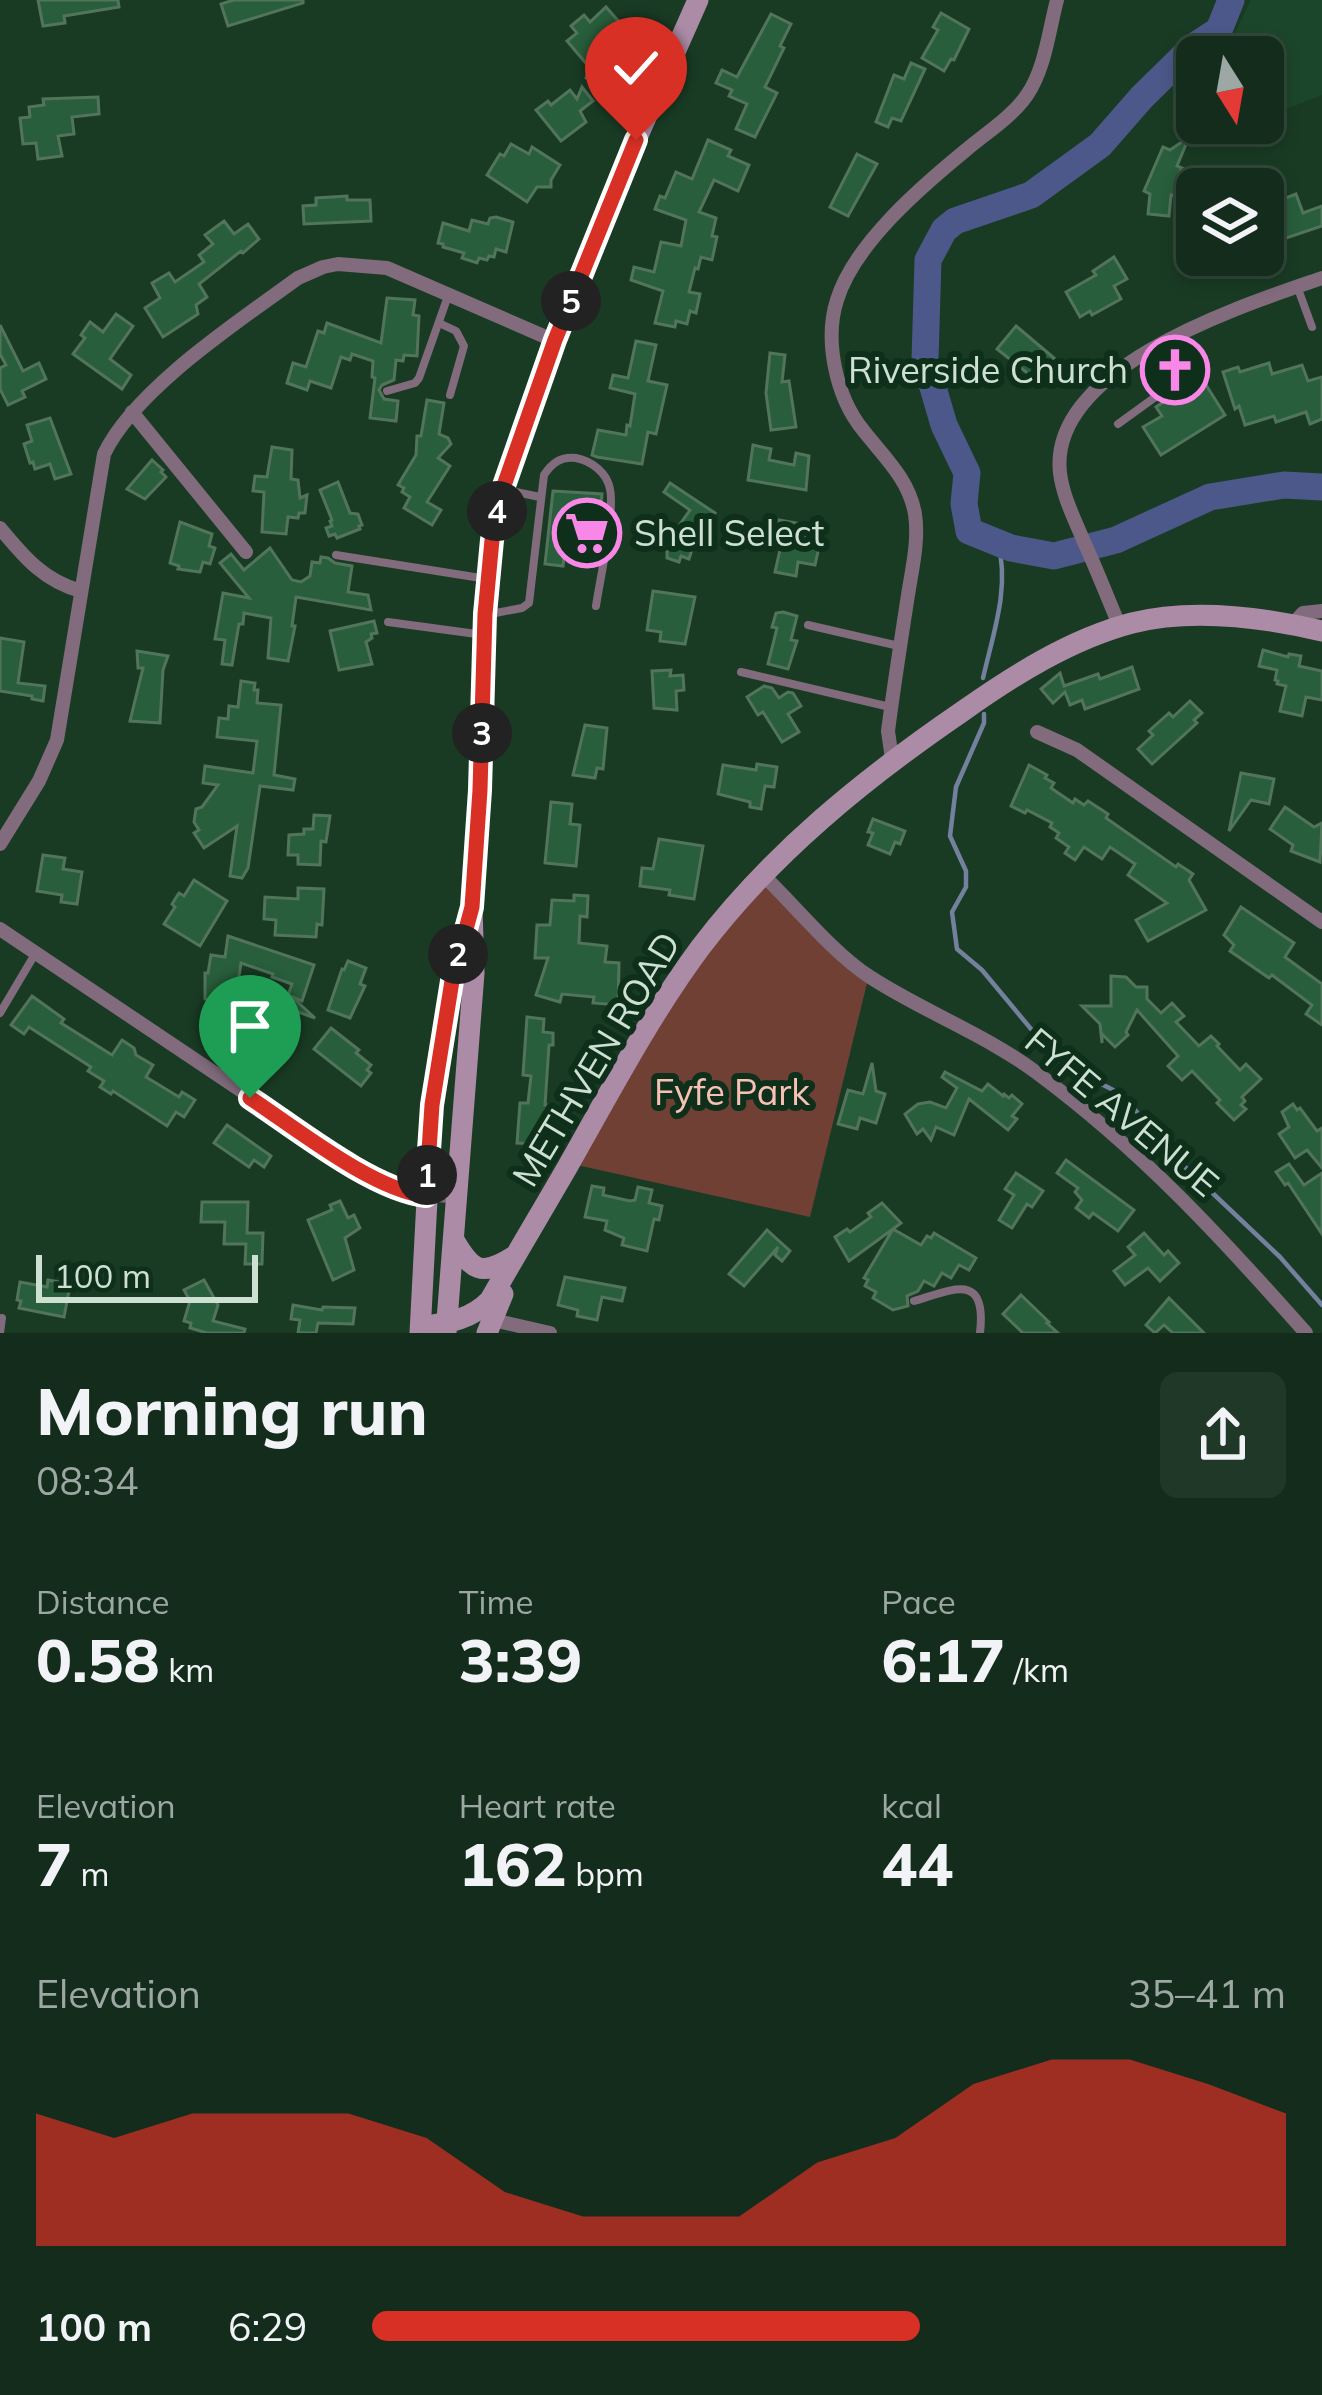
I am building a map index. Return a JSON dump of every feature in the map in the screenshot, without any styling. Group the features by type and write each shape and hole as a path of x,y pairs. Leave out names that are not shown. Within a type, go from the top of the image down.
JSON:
{"main road":[{"path":"472,907 452,981 432,1105 414,1330 446,1328 475,973 472,907 488,580 502,489 555,340 698,0"},
{"name":"METHVEN ROAD","path":"446,1328 478,1312 490,1300 663,1001 704,944 831,809 892,759 1026,670 1120,627 1156,618 1204,616 1322,631"},
{"path":"454,1239 469,1263 481,1269 512,1262"},
{"path":"490,1327 512,1262"}],"street":[{"path":"892,759 888,740 891,707 917,535 912,502 894,467 860,427 842,388 832,338 835,305 866,249 904,204 1024,99 1040,67 1057,0"},
{"path":"0,844 39,781 57,740 104,454 146,397 285,287 309,272 338,264 374,266 555,340"},
{"path":"1120,627 1060,476 1059,459 1068,425 1093,393 1167,340 1227,311 1322,278"},
{"path":"132,412 246,552"},
{"path":"0,528 37,570 81,591"},
{"path":"1293,624 1304,613 1322,611"},
{"path":"1037,732 1077,750 1322,922"},
{"name":"FYFE AVENUE","path":"764,876 866,975 1001,1048 1133,1150 1202,1216 1306,1333"},
{"path":"0,928 370,1177 395,1190 455,1196"},
{"path":"490,1327 550,1333"}],"lane":[{"path":"1297,286 1312,327"},
{"path":"387,391 419,378 448,295"},
{"path":"439,323 456,332 464,346 451,395"},
{"path":"1118,424 1184,377 1182,363 1167,340"},
{"path":"388,622 485,625 529,603 546,471 566,458 584,460 608,482 611,503 596,606"},
{"path":"502,489 540,497"},
{"path":"336,555 488,580"},
{"path":"808,625 901,646"},
{"path":"741,672 891,707"},
{"path":"0,1012 35,953"},
{"path":"914,1301 970,1289 980,1305 980,1333"},
{"path":"0,1333 2,1318"}],"shaded area":[{"path":"1251,0 1322,0 1322,95 1284,110 1284,36 1234,35"}],"green space":[{"name":"Fyfe Park","path":"766,876 869,975 810,1217 568,1163 656,1013"}],"building":[{"path":"38,0 118,0 119,7 64,16 65,23 43,26"},
{"path":"234,0 303,3 228,26 221,4"},
{"path":"606,7 621,24 593,53 613,61 601,84 586,78 590,68 567,41 577,33 571,26 584,15 590,22"},
{"path":"941,13 969,29 944,71 922,58 938,30 933,27"},
{"path":"771,14 791,24 765,87 777,93 755,137 736,129 747,104 716,83 722,70 737,77"},
{"path":"911,63 925,69 901,121 892,118 888,127 876,122 894,75 904,79"},
{"path":"582,87 593,101 580,111 586,122 561,141 536,110 570,90 577,99"},
{"path":"98,97 99,114 72,117 74,134 58,136 62,156 38,159 36,143 23,144 20,118 30,117 29,107 44,105 43,99"},
{"path":"708,140 749,165 738,191 714,180 699,212 716,218 712,236 717,237 712,260 701,257 695,268 689,292 700,294 696,313 690,311 687,324 676,321 675,327 655,323 663,291 631,280 634,267 654,272 661,242 681,246 686,220 655,209 676,172 692,179"},
{"path":"511,144 529,154 532,147 560,165 551,187 537,187 527,202 487,175"},
{"path":"1186,144 1177,166 1182,168 1176,168 1176,196 1171,195 1169,216 1148,214 1150,194 1144,191 1163,147 1170,150"},
{"path":"857,154 877,164 848,216 830,207"},
{"path":"1296,194 1303,213 1322,206 1322,226 1284,239 1284,199"},
{"path":"347,196 347,200 370,200 371,221 304,224 303,206 316,205 316,198"},
{"path":"496,217 513,222 506,252 496,249 494,257 479,258 477,263 438,243 443,223 469,231 472,220 488,224"},
{"path":"224,221 234,234 248,224 259,239 199,284 207,297 196,305 198,314 163,337 145,308 160,298 152,283 169,273 175,282 204,262 199,255 213,244 205,235"},
{"path":"1114,257 1127,279 1114,286 1121,299 1080,317 1066,292 1096,275 1093,271"},
{"path":"387,298 415,300 413,315 419,316 417,356 396,360 394,380 379,390 384,399 398,401 396,421 370,418 373,361 352,354 350,360 341,357 331,388 310,381 307,390 287,383 293,363 306,367 318,331 324,333 327,323 381,343"},
{"path":"116,314 133,326 110,359 131,375 122,389 73,354 90,322 103,332"},
{"path":"0,325 23,371 39,363 46,379 22,391 25,397 8,405 0,389 0,368 6,365 0,354"},
{"path":"1016,326 1054,358 1035,379 997,349"},
{"path":"636,341 656,345 648,381 667,385 656,434 648,432 642,464 592,455 598,430 626,435 630,426 635,394 610,388 613,375 628,378"},
{"path":"770,353 785,355 782,382 789,381 796,427 771,430 766,393"},
{"path":"1269,363 1272,374 1302,365 1308,381 1322,377 1322,419 1310,424 1306,412 1245,425 1223,372"},
{"path":"1201,377 1225,415 1161,455 1143,427 1162,416 1156,407"},
{"path":"427,400 444,403 439,434 451,444 438,458 450,466 427,502 441,510 432,525 404,508 410,497 398,485 416,455"},
{"path":"50,418 71,474 55,479 50,464 35,469 24,444 32,441 27,425"},
{"path":"753,445 771,449 769,460 794,465 796,453 809,456 806,490 748,480"},
{"path":"272,447 292,450 291,479 298,480 300,498 307,495 305,513 288,517 286,534 262,532 264,492 253,491 255,476 267,477"},
{"path":"152,460 166,477 145,499 127,489"},
{"path":"338,482 350,513 358,514 362,525 337,538 329,536 326,528 332,520 320,490"},
{"path":"670,483 715,513 689,559 681,556 679,562 667,558 667,552 690,510 664,492"},
{"path":"553,491 602,494 597,551 565,548 563,566 545,564"},
{"path":"779,520 807,525 803,544 819,547 815,565 798,562 796,576 775,572 784,532 777,531"},
{"path":"180,522 212,534 209,546 215,548 210,564 203,562 200,572 170,563"},
{"path":"270,548 292,580 301,582 310,576 312,562 320,563 321,557 352,566 348,592 368,595 371,610 296,597 288,661 268,658 271,618 244,613 232,665 222,664 225,640 215,639 223,593 249,598 220,563 231,554 244,570"},
{"path":"653,591 695,597 685,644 660,641 661,632 647,630"},
{"path":"776,613 797,616 791,640 797,641 788,669 768,664"},
{"path":"374,621 377,633 366,642 372,664 339,670 330,631"},
{"path":"0,638 24,642 18,683 45,686 43,701 0,691"},
{"path":"1263,650 1301,656 1299,666 1322,671 1322,700 1306,697 1302,716 1280,711 1286,686 1277,684 1277,670 1259,666"},
{"path":"137,651 168,656 160,723 130,721 143,668 138,668"},
{"path":"1132,667 1139,689 1085,709 1082,700 1070,705 1065,692 1053,703 1041,689 1060,673 1064,686"},
{"path":"671,670 670,676 683,675 684,690 676,691 677,710 654,708 652,671"},
{"path":"241,681 255,683 257,703 281,705 274,775 295,779 293,790 260,786 248,868 242,878 230,876 237,826 204,848 194,833 199,830 194,822 196,809 218,785 203,783 205,766 253,773 257,741 217,737 219,718 228,719 229,706 238,707"},
{"path":"764,686 779,698 793,693 801,706 788,714 799,732 782,742 747,697"},
{"path":"1190,701 1202,713 1194,720 1197,723 1152,764 1138,749 1153,735 1149,731"},
{"path":"585,725 607,728 603,769 597,768 595,778 573,775"},
{"path":"757,764 777,767 774,787 765,786 761,809 718,794 723,765 756,770"},
{"path":"1029,765 1047,775 1054,783 1051,788 1073,803 1075,799 1084,805 1088,801 1176,867 1193,874 1189,880 1206,910 1148,941 1136,920 1167,903 1128,875 1135,864 1110,847 1102,859 1084,847 1075,860 1065,853 1069,847 1056,838 1059,833 1050,827 1052,823 1011,806"},
{"path":"1241,773 1274,779 1269,804 1251,800 1229,831"},
{"path":"551,802 572,804 570,824 580,825 576,866 545,863"},
{"path":"1285,807 1314,827 1322,823 1320,862 1291,851 1293,845 1270,829"},
{"path":"314,815 330,816 326,842 321,841 320,865 298,864 298,855 288,855 289,835 313,829"},
{"path":"873,819 905,831 890,854 868,845"},
{"path":"659,839 703,846 694,899 640,886 642,868 653,869"},
{"path":"43,855 65,858 63,869 82,872 77,904 61,902 62,895 37,891"},
{"path":"194,880 227,901 200,946 164,924 179,893 184,896"},
{"path":"298,888 324,889 322,925 317,924 316,937 275,935 276,920 264,919 265,897 298,899"},
{"path":"574,895 588,896 587,917 580,916 579,943 607,946 605,962 619,963 618,1005 593,1003 594,997 562,994 560,1002 536,995 548,958 535,958 537,925 550,925 552,900 574,901"},
{"path":"1241,907 1294,943 1285,957 1322,984 1322,1025 1306,1014 1312,1005 1230,951 1234,945 1224,935"},
{"path":"228,936 314,965 302,1001 291,996 315,1018 284,1007 292,984 241,963 235,1004 213,1008 214,1000 205,999 205,973 211,955 225,957"},
{"path":"348,961 366,968 360,984 365,986 350,1018 328,1010"},
{"path":"1111,976 1147,987 1147,999 1161,1013 1172,1003 1184,1016 1176,1022 1199,1046 1211,1036 1240,1070 1246,1064 1261,1079 1242,1097 1246,1109 1234,1120 1192,1071 1182,1080 1168,1066 1178,1056 1137,1010 1128,1035 1115,1047 1102,1034 1102,1043 1100,1024 1082,1006 1111,1006"},
{"path":"32,996 64,1019 61,1023 112,1055 122,1040 134,1048 136,1055 153,1065 146,1077 179,1097 182,1092 195,1100 184,1117 176,1112 167,1126 100,1087 104,1081 88,1071 91,1067 29,1027 24,1034 11,1025"},
{"path":"527,1017 544,1019 543,1032 553,1033 547,1129 536,1131 535,1144 517,1143 520,1103 528,1103 531,1076 523,1075"},
{"path":"331,1028 371,1065 361,1086 314,1049"},
{"path":"872,1063 876,1091 885,1094 876,1123 860,1118 857,1129 838,1124 848,1090 863,1094"},
{"path":"945,1072 982,1091 988,1084 1003,1096 1012,1095 1022,1104 1012,1116 1017,1119 1008,1130 969,1099 954,1135 936,1127 931,1140 923,1129 917,1134 905,1114 930,1102 946,1108 957,1088 942,1077"},
{"path":"1293,1104 1317,1131 1322,1128 1322,1168 1307,1150 1295,1158 1279,1134 1289,1127 1282,1112"},
{"path":"227,1125 271,1156 264,1167 254,1160 249,1167 214,1143"},
{"path":"1066,1160 1134,1210 1118,1231 1093,1213 1089,1218 1076,1208 1082,1200 1075,1192 1078,1188 1057,1173"},
{"path":"1289,1164 1304,1185 1322,1173 1322,1234 1276,1172"},
{"path":"1016,1173 1043,1191 1032,1207 1027,1204 1012,1228 999,1220 1014,1195 1005,1189"},
{"path":"592,1186 604,1188 603,1195 630,1201 635,1200 638,1187 652,1190 649,1203 662,1206 647,1251 622,1245 624,1238 605,1230 607,1221 585,1217"},
{"path":"340,1201 348,1218 354,1215 360,1228 345,1238 354,1270 333,1280 308,1220 332,1210 330,1205"},
{"path":"202,1202 248,1202 247,1233 263,1233 262,1264 245,1264 246,1244 224,1244 225,1222 201,1222"},
{"path":"882,1203 901,1223 849,1261 835,1237 871,1217 868,1213"},
{"path":"893,1229 921,1245 934,1233 976,1258 969,1270 959,1265 951,1278 942,1273 934,1286 924,1281 907,1296 908,1306 893,1310 873,1298 876,1292 865,1286 868,1280 864,1278"},
{"path":"767,1230 790,1251 782,1261 775,1255 778,1247 744,1286 729,1274"},
{"path":"1144,1233 1164,1255 1168,1251 1179,1263 1160,1281 1148,1268 1125,1285 1114,1271 1135,1255 1128,1247"},
{"path":"565,1277 625,1288 622,1301 602,1297 597,1320 577,1316 578,1310 558,1305"},
{"path":"48,1280 65,1283 64,1290 69,1291 64,1317 19,1308 20,1282 47,1287"},
{"path":"204,1280 218,1305 213,1321 245,1329 244,1333 207,1333 184,1321 190,1301 184,1290"},
{"path":"1021,1295 1058,1333 1023,1333 1003,1314"},
{"path":"1169,1298 1204,1333 1173,1333 1164,1325 1155,1333 1146,1325"},
{"path":"293,1305 355,1308 353,1324 318,1323 316,1333 298,1333 300,1320 291,1319"}],"waterway":[{"path":"1231,0 1219,30 1193,47 1100,145 1031,195 955,221 944,230 928,260 925,360 944,425 967,473 964,504 969,531 1011,548 1054,556 1116,540 1210,497 1284,485 1322,487"},
{"path":"983,678 1001,594 998,543"},
{"path":"984,714 956,787 950,836 966,871 966,887 952,912 957,949 982,970 1064,1065 1121,1094 1185,1167 1280,1257 1322,1305"}],"place":[{"name":"Riverside Church","path":"1175,370"},
{"name":"Shell Select","path":"587,533"}],"route":[{"path":"250,1098 379,1182 426,1196 432,1105 452,981 472,907 485,614 500,497 555,340 636,140"}]}
